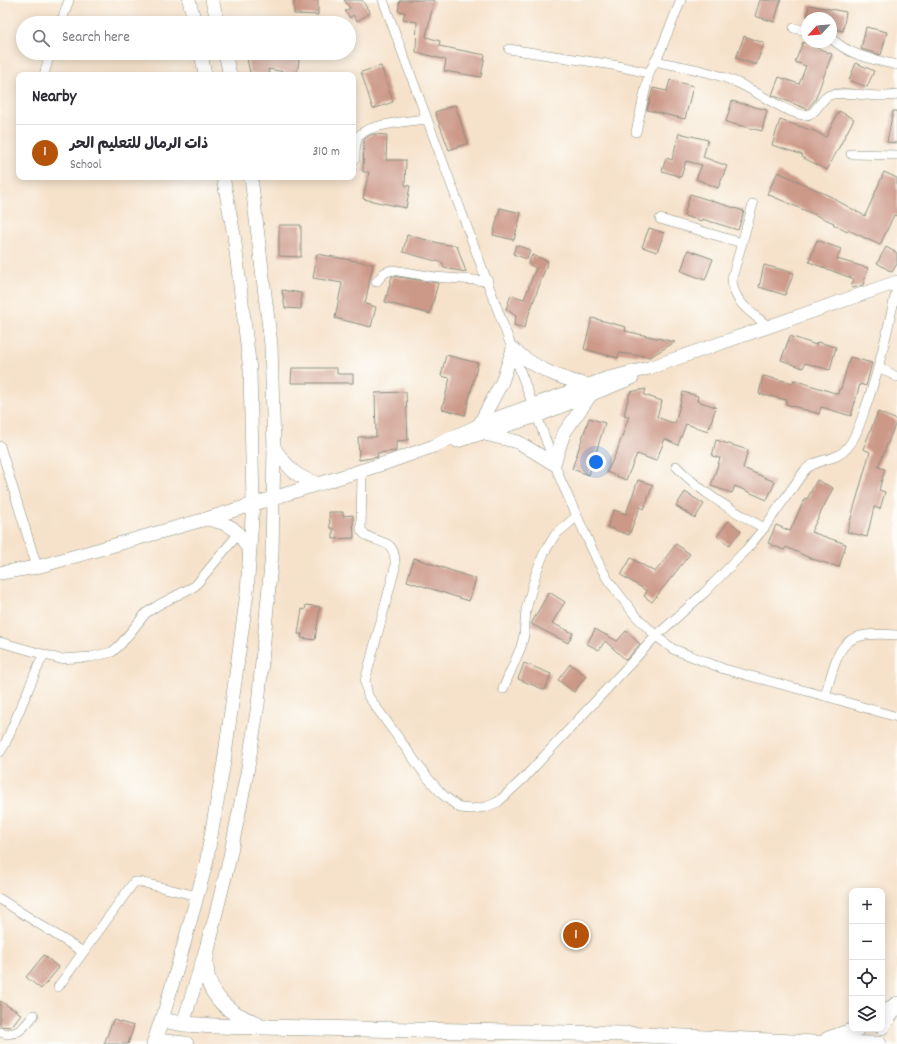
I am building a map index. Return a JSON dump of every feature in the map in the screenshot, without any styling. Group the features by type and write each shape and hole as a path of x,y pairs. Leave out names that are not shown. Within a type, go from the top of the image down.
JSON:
{"main road":[{"path":"189,0 193,16"},
{"path":"212,0 216,16"},
{"path":"202,60 204,72"},
{"path":"227,60 229,72"},
{"path":"224,180 234,235 250,370 253,504 247,593 224,762 206,864 176,975 154,1042 180,1044 183,1024 212,929 229,861 258,705 272,553 274,448 271,345 251,180"},
{"path":"0,573 38,567 206,519 362,471 649,368 897,282"},
{"path":"481,429 502,382 513,349 527,361 548,373 589,390"},
{"path":"481,429 518,442 554,464 564,433 589,390"},
{"path":"274,448 295,475 320,484"},
{"path":"206,519 225,523 239,533 249,551"},
{"path":"212,929 206,966 210,984 218,1000 230,1012 268,1028"},
{"path":"885,1013 897,1004"},
{"path":"885,1024 897,1008"},
{"path":"162,1020 183,1024 268,1028 622,1034 812,1044 879,1044"},
{"path":"812,1044 849,1032"},
{"path":"870,1044 879,1032"}],"street":[{"path":"63,16 69,0"},
{"path":"383,0 426,119 488,281 554,464 597,560 608,580 635,615 656,636 673,649 724,669 897,717"},
{"path":"636,132 649,73 681,0"},
{"path":"794,28 801,29"},
{"path":"837,44 844,50 873,60 897,65"},
{"path":"509,49 613,65 649,73"},
{"path":"45,72 48,60"},
{"path":"655,61 717,75 804,115 812,113 826,97 835,94 882,97 897,95"},
{"path":"356,145 357,138 362,131 377,126 426,119"},
{"path":"851,154 897,155"},
{"path":"753,204 732,278 732,287 740,303 769,327"},
{"path":"660,219 742,243"},
{"path":"376,282 384,273 392,270 435,277 488,281"},
{"path":"362,471 361,530 365,534 383,541 390,546 395,559 395,568 365,680 366,688 374,705 426,776 443,795 460,808 472,809 486,807 498,802 523,779 656,636 704,593 746,550 811,464 834,458 849,447 861,422 879,367 897,288"},
{"path":"879,367 897,377"},
{"path":"0,446 38,567"},
{"path":"676,466 697,486 719,502 764,528"},
{"path":"503,689 521,647 524,635 526,610 536,573 544,553 555,535 577,516"},
{"path":"0,642 60,659 112,652 121,644 146,614 160,604 195,586 239,533"},
{"path":"825,696 835,661 845,642 860,635 877,633 897,635"},
{"path":"0,752 5,744 43,655"},
{"path":"58,986 134,882 140,882 197,896"},
{"path":"0,899 83,952"},
{"path":"0,1032 10,1035 16,1034 34,1015"}],"building":[{"path":"294,0 318,0 318,15 294,14"},
{"path":"344,0 362,0 370,13 357,21 356,16 349,16 345,11 350,8"},
{"path":"400,0 434,0 426,37 440,41 439,46 485,55 481,77 444,71 446,60 416,52 417,22 403,19 405,12 398,11"},
{"path":"760,0 781,0 774,22 755,16"},
{"path":"809,5 846,12 843,31 837,30 837,12 808,12"},
{"path":"866,27 887,32 881,55 861,49"},
{"path":"744,36 764,43 756,65 736,58"},
{"path":"801,47 818,48 832,54 815,100 807,109 772,95 779,77 799,84 806,66 795,62"},
{"path":"247,60 299,60 297,72 285,72 268,69 269,72 250,72"},
{"path":"856,63 874,71 867,87 849,80"},
{"path":"381,66 393,102 373,109 361,72"},
{"path":"670,80 693,86 685,119 647,110 653,88 667,91"},
{"path":"732,101 767,110 762,131 726,122"},
{"path":"455,105 468,143 449,150 435,112"},
{"path":"839,111 854,119 827,170 802,157 803,155 772,145 780,120 814,131 826,137"},
{"path":"893,111 897,111 897,143 887,142"},
{"path":"679,133 708,140 703,157 727,166 718,188 696,179 702,165 686,161 681,177 662,171 666,158 672,160"},
{"path":"372,134 387,135 386,160 406,160 405,185 410,186 406,208 363,199 369,172 363,172 364,139"},
{"path":"778,172 836,199 865,216 884,172 897,178 897,216 894,215 880,245 848,230 847,232 833,224 834,223 767,194"},
{"path":"690,194 744,211 738,230 702,219 702,221 684,216"},
{"path":"500,208 521,213 514,240 493,235"},
{"path":"279,225 301,225 301,257 279,256"},
{"path":"649,228 664,233 657,252 642,247"},
{"path":"407,235 457,246 466,272 444,268 443,263 403,252"},
{"path":"817,240 841,249 837,259 868,268 863,285 854,288 851,287 854,279 809,262"},
{"path":"516,245 530,250 527,259 513,254"},
{"path":"886,247 897,253 897,264 892,272 877,263"},
{"path":"688,250 713,259 705,280 681,271"},
{"path":"317,254 373,264 365,304 376,307 371,327 335,318 342,283 313,278"},
{"path":"532,255 548,261 524,328 514,325 516,316 506,309 511,295 524,299 536,268 528,264"},
{"path":"764,265 794,273 785,295 759,287"},
{"path":"392,276 438,283 430,314 385,302"},
{"path":"282,290 301,293 301,309 285,308"},
{"path":"592,318 626,327 625,331 675,342 650,357 619,353 618,358 584,349"},
{"path":"790,336 816,345 817,342 836,347 830,370 805,363 803,368 781,360"},
{"path":"446,355 478,363 465,415 442,409 450,378 441,376"},
{"path":"850,357 872,363 866,386 860,384 851,416 821,407 819,414 786,404 787,400 759,394 763,376 793,383 794,380 838,394 839,389 841,389"},
{"path":"292,368 337,368 337,374 353,374 353,383 291,383"},
{"path":"646,389 644,395 662,401 657,417 675,424 683,392 698,396 697,401 716,407 708,431 686,424 678,445 665,439 656,461 637,454 626,480 607,472 617,451 629,416 624,415 630,392"},
{"path":"406,392 408,440 396,441 396,451 377,453 378,457 359,460 358,437 376,437 375,393"},
{"path":"878,412 897,420 878,467 885,469 879,490 885,492 880,509 874,507 867,537 847,532 870,452 863,449"},
{"path":"589,418 605,423 589,475 572,469"},
{"path":"716,440 748,450 743,468 775,482 767,500 735,486 732,493 711,486 720,458 712,456"},
{"path":"638,480 653,485 644,509 640,507 629,535 607,527 614,510 626,514"},
{"path":"817,480 833,488 811,532 846,544 839,567 812,559 786,547 784,550 768,543 776,525 790,531 805,498 807,499"},
{"path":"685,492 704,504 695,518 676,506"},
{"path":"329,512 343,512 343,516 353,515 354,538 333,539 333,528 330,528"},
{"path":"729,521 741,531 729,545 717,536"},
{"path":"676,544 690,554 652,602 644,596 647,591 621,575 631,558 655,572"},
{"path":"414,558 476,579 469,601 407,581"},
{"path":"549,592 565,602 552,623 573,633 568,643 531,624"},
{"path":"306,605 320,607 315,640 301,638 302,634 298,634 302,609 305,610"},
{"path":"595,629 617,641 626,631 640,644 626,660 605,641 599,650 587,644"},
{"path":"524,663 551,674 545,690 518,679"},
{"path":"570,664 586,676 574,692 558,680"},
{"path":"44,955 59,968 41,989 26,977"},
{"path":"0,1001 21,1014 11,1027 0,1026"},
{"path":"113,1020 134,1026 128,1044 104,1044"}],"place":[{"name":"ذات الرمال للتعليم الحر","path":"576,935"}]}
